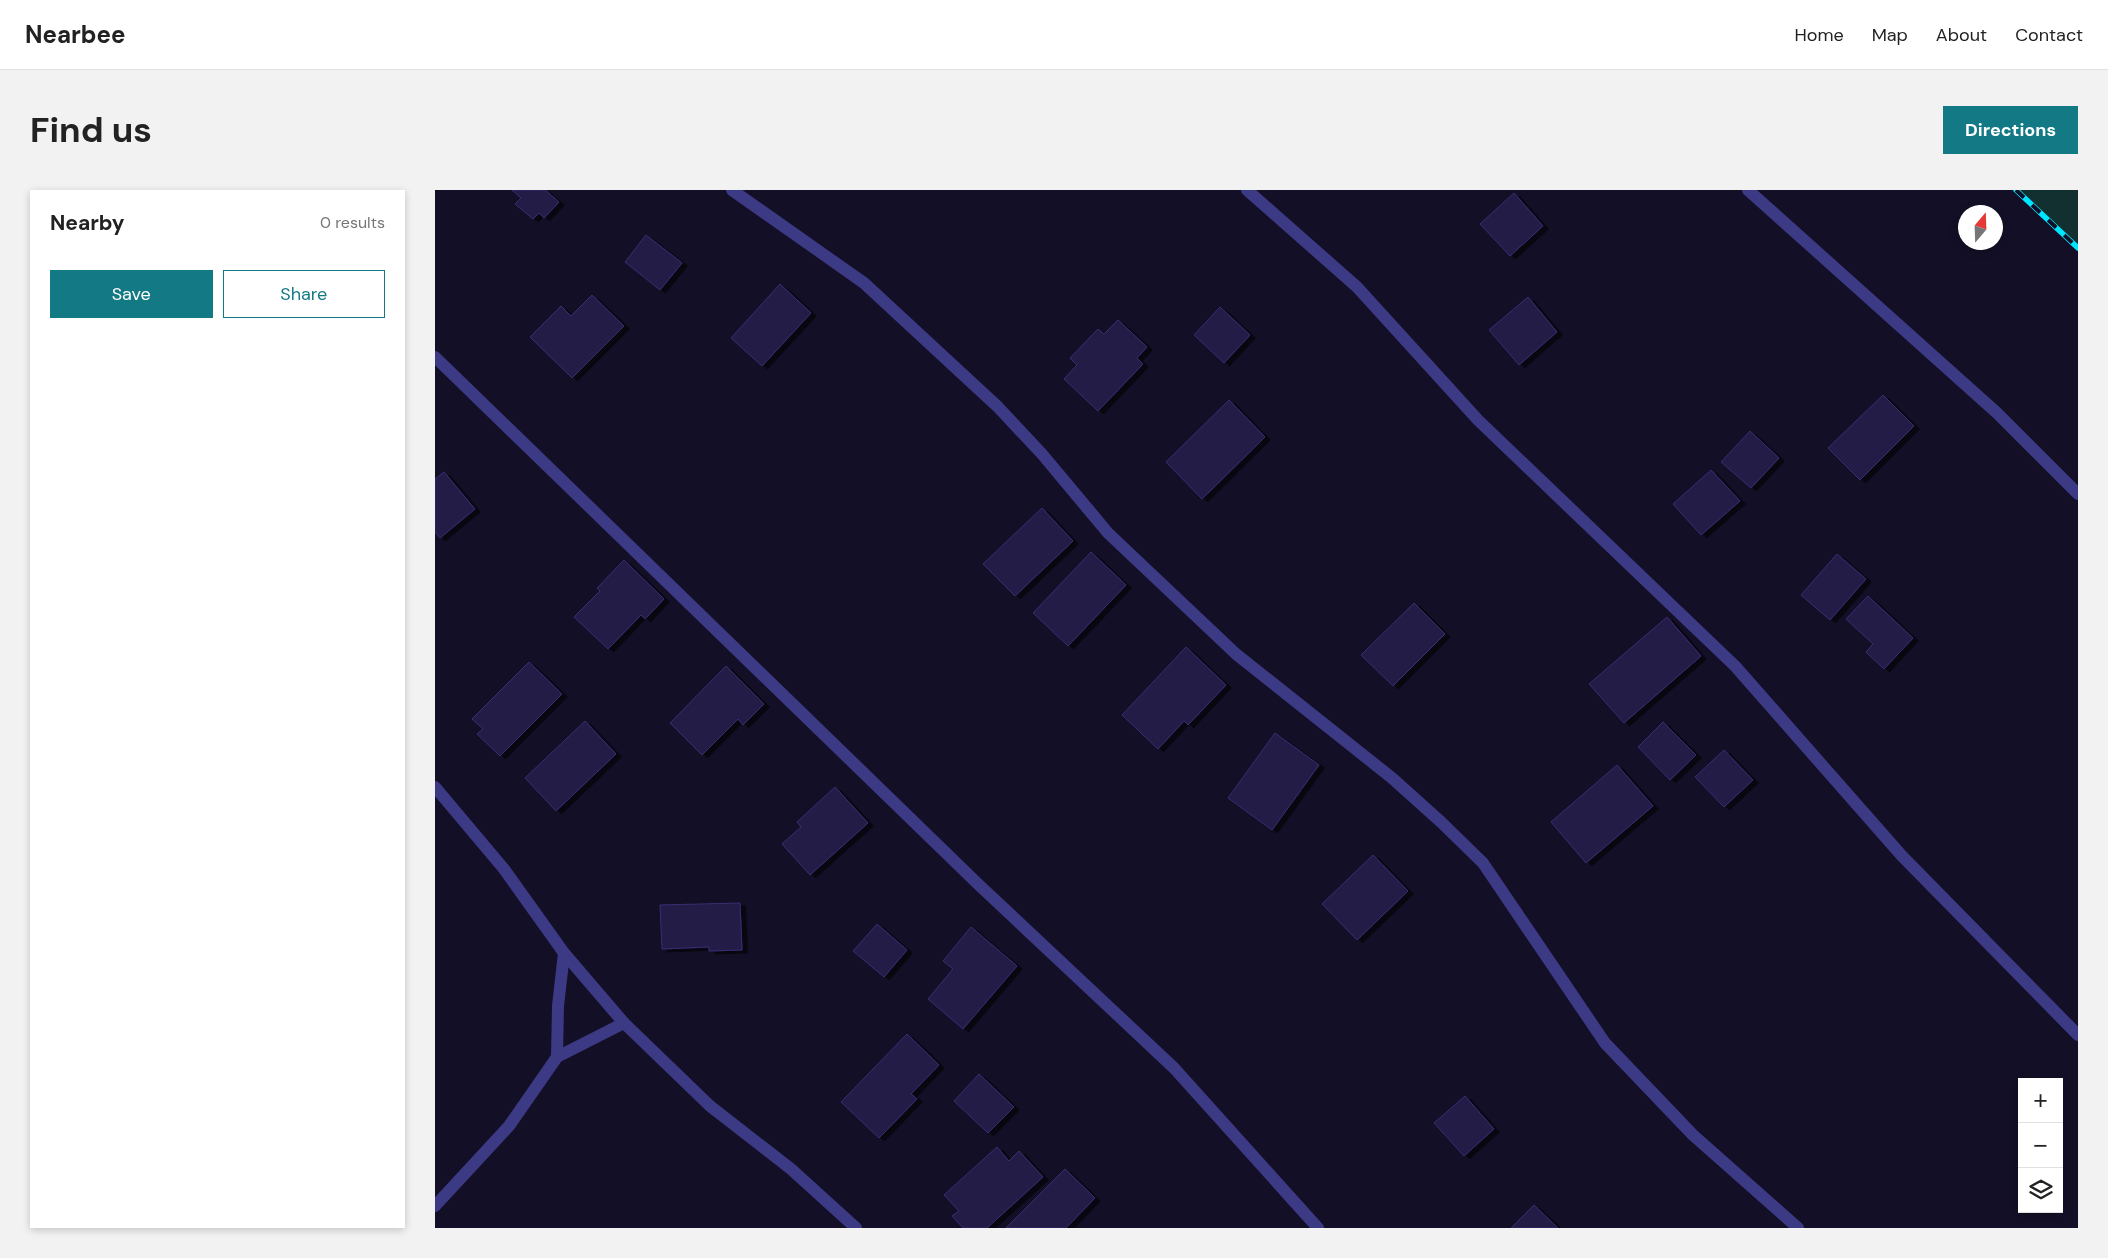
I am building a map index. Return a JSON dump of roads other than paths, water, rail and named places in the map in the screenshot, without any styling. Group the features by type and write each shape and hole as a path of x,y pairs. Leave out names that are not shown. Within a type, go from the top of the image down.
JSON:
{"street":[{"path":"733,190 864,282 998,407 1042,454 1108,533 1236,654 1392,778 1441,822 1483,864 1605,1043 1693,1135 1798,1228"},
{"path":"1247,190 1357,287 1478,420 1735,666 1902,856 2078,1035"},
{"path":"1748,190 1997,413 2078,494"},
{"path":"435,357 979,885 1174,1068 1318,1228"},
{"path":"435,787 504,869 564,953 625,1022 710,1106 791,1169 856,1228"},
{"path":"557,1057 558,1006 564,953"},
{"path":"435,1206 509,1126 557,1057 625,1022"}],"railway":[{"path":"2016,190 2078,248"}]}
